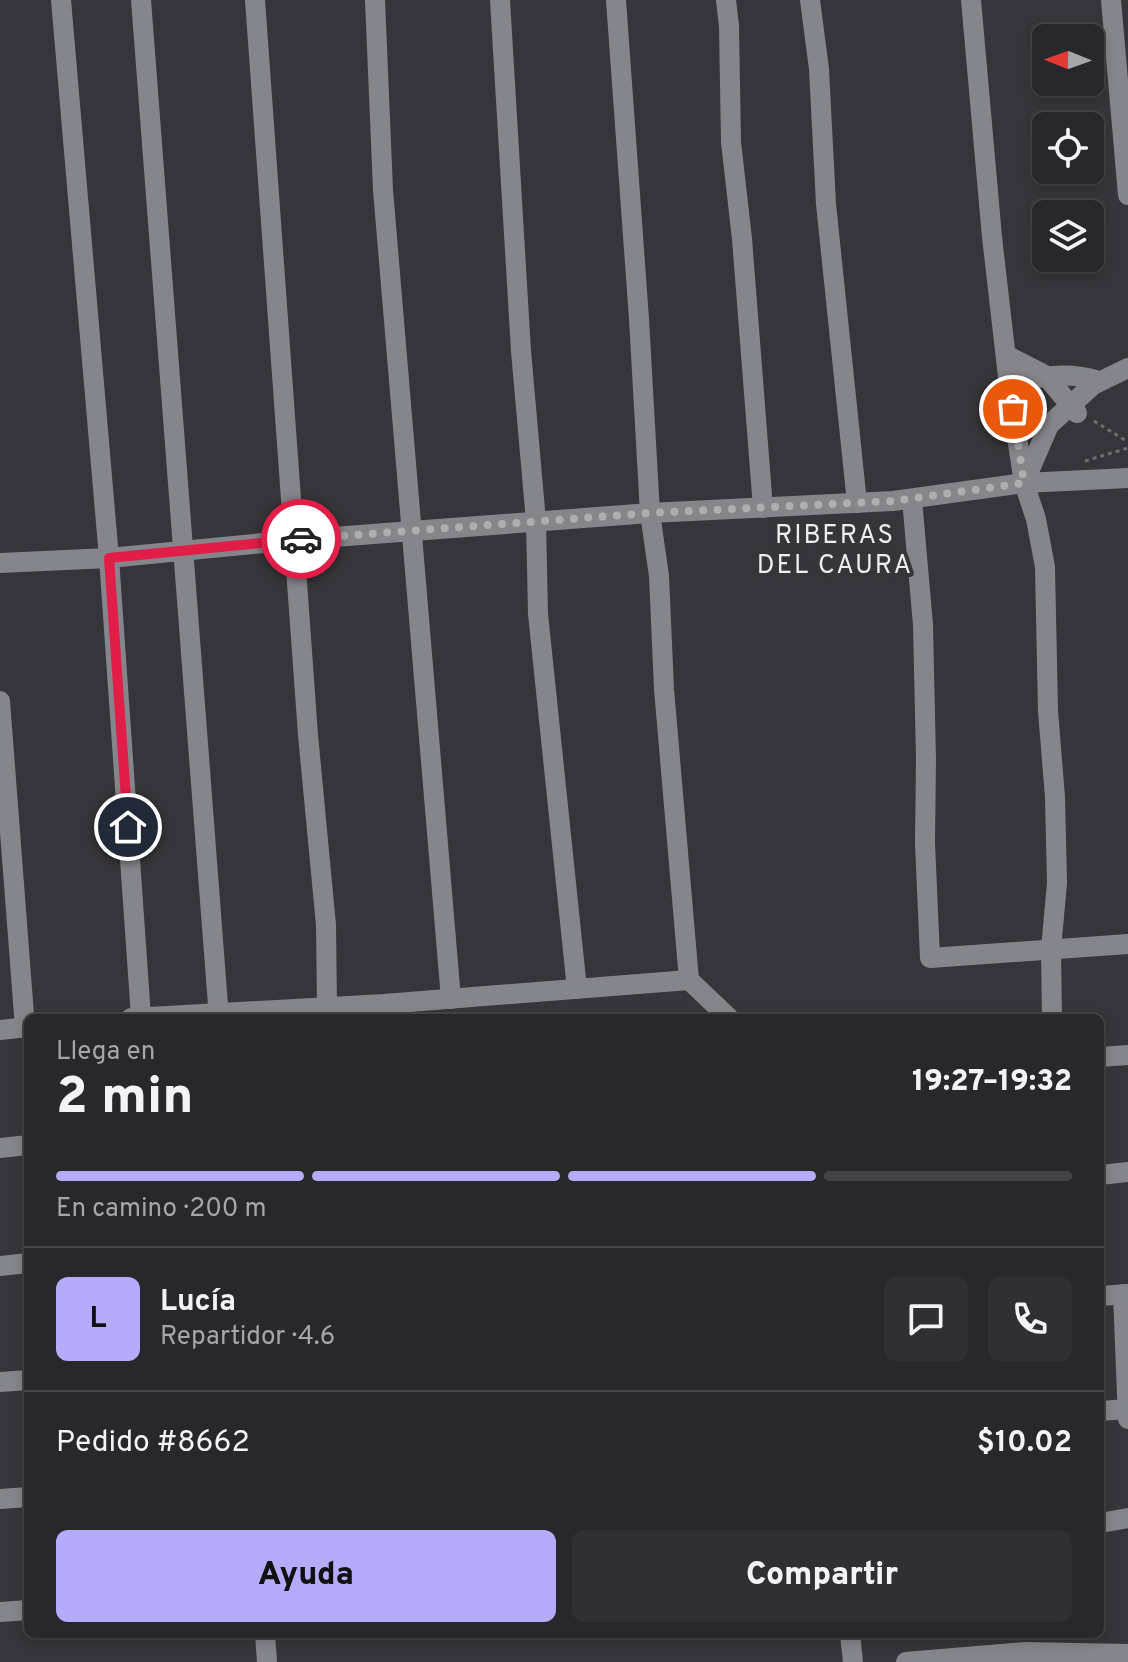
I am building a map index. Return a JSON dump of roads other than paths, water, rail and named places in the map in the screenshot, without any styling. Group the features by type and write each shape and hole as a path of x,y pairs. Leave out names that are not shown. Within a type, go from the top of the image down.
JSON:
{"street":[{"path":"61,0 109,558 141,1014"},
{"path":"141,0 219,1014"},
{"path":"255,0 308,735 327,937 327,1008"},
{"path":"375,0 383,190 451,999"},
{"path":"500,0 521,351 536,521 538,614 577,989"},
{"path":"616,0 650,513 659,576 668,748 689,980 725,1014"},
{"path":"726,0 731,142 742,239 763,508"},
{"path":"810,0 819,69 826,204 857,503"},
{"path":"971,0 1009,385 1024,483 1036,519 1045,567 1048,711 1055,797 1057,883 1051,949 1052,1014"},
{"path":"1111,0 1128,195"},
{"path":"1006,355 1045,375 1073,408"},
{"path":"1024,483 1049,425 1073,408 1099,381 1128,368"},
{"path":"1009,385 1045,375 1077,374 1099,381"},
{"path":"0,563 109,558 536,521 912,499 1024,483 1128,478"},
{"path":"912,499 923,625 925,843 930,958 1128,944"},
{"path":"0,701 26,1014"},
{"path":"246,1014 689,980"},
{"path":"0,1030 24,1028"},
{"path":"1104,1057 1128,1055"},
{"path":"0,1148 24,1145"},
{"path":"1104,1175 1128,1172"},
{"path":"0,1266 24,1263"},
{"path":"1104,1296 1125,1294 1127,1413 1104,1411"},
{"path":"0,1382 24,1380"},
{"path":"0,1499 24,1497"},
{"path":"1104,1522 1128,1518"},
{"path":"0,1612 24,1610"},
{"path":"265,1638 267,1662"},
{"path":"850,1638 853,1662"},
{"path":"906,1662 1025,1652 1128,1654"}],"district":[{"name":"RIBERAS DEL CAURA","path":"835,551"}]}
